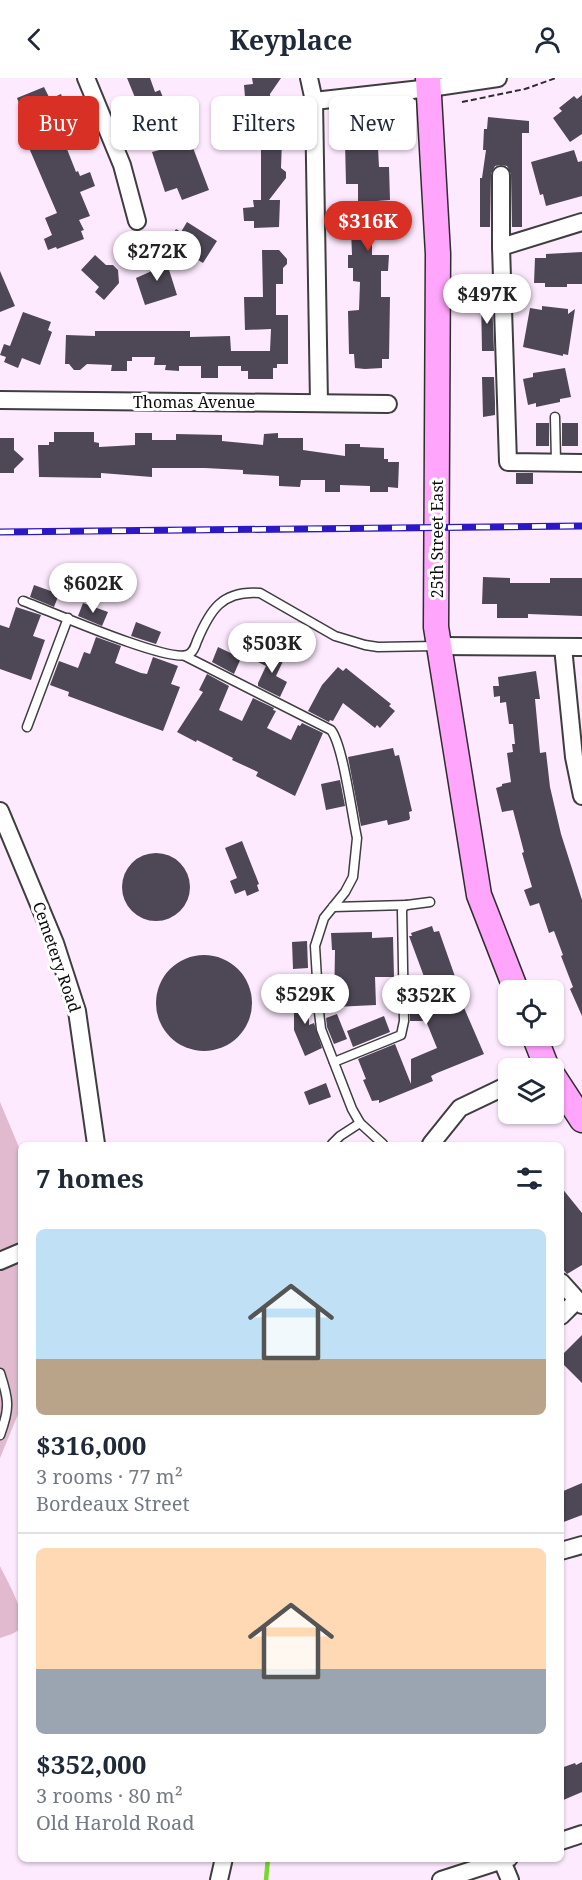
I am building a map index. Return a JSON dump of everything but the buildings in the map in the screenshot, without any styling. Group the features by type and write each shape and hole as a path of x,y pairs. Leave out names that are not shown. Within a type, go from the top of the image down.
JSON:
{"main road":[{"name":"25th Street East","path":"429,83 438,254 436,627 479,895 512,980"},
{"path":"564,1094 582,1120"}],"street":[{"path":"86,78 122,165 137,221"},
{"path":"309,78 313,96"},
{"path":"317,101 429,83 498,78"},
{"path":"315,150 318,403"},
{"path":"501,175 508,462 582,463"},
{"path":"501,247 582,222"},
{"name":"Thomas Avenue","path":"0,400 388,404"},
{"path":"439,646 582,647"},
{"path":"563,647 574,757 582,796"},
{"name":"Cemetery Road","path":"0,811 55,943 77,1011 96,1142"},
{"path":"433,1142 460,1108 498,1090"},
{"path":"0,1261 18,1253"},
{"path":"564,1285 580,1302 564,1314"},
{"path":"564,1550 582,1545"},
{"path":"564,1840 582,1834"},
{"path":"219,1880 223,1862"},
{"path":"441,1880 499,1862"},
{"path":"506,1862 510,1880"}],"lane":[{"path":"555,417 556,462"},
{"path":"23,601 152,651 176,657 185,656 193,651 208,616 218,605 232,596 248,592 260,593 334,636 365,645 439,646"},
{"path":"27,727 68,618"},
{"path":"185,656 335,734 347,785 357,850 353,877 345,892 324,918 315,946 321,1029 360,1124 381,1142"},
{"path":"333,907 407,905 430,902"},
{"path":"334,1062 401,1035 404,1021 402,911 407,905"},
{"path":"334,1142 360,1124"},
{"path":"0,1373 7,1394 8,1412 0,1435"}],"path":[{"path":"462,102 525,89 555,78"}],"shaded area":[{"path":"0,1102 18,1145 18,1414 0,1458"},
{"path":"0,1566 18,1604 18,1630 0,1638"}],"waterway":[{"path":"266,1880 268,1862"}],"railway":[{"path":"0,532 582,526"}]}
